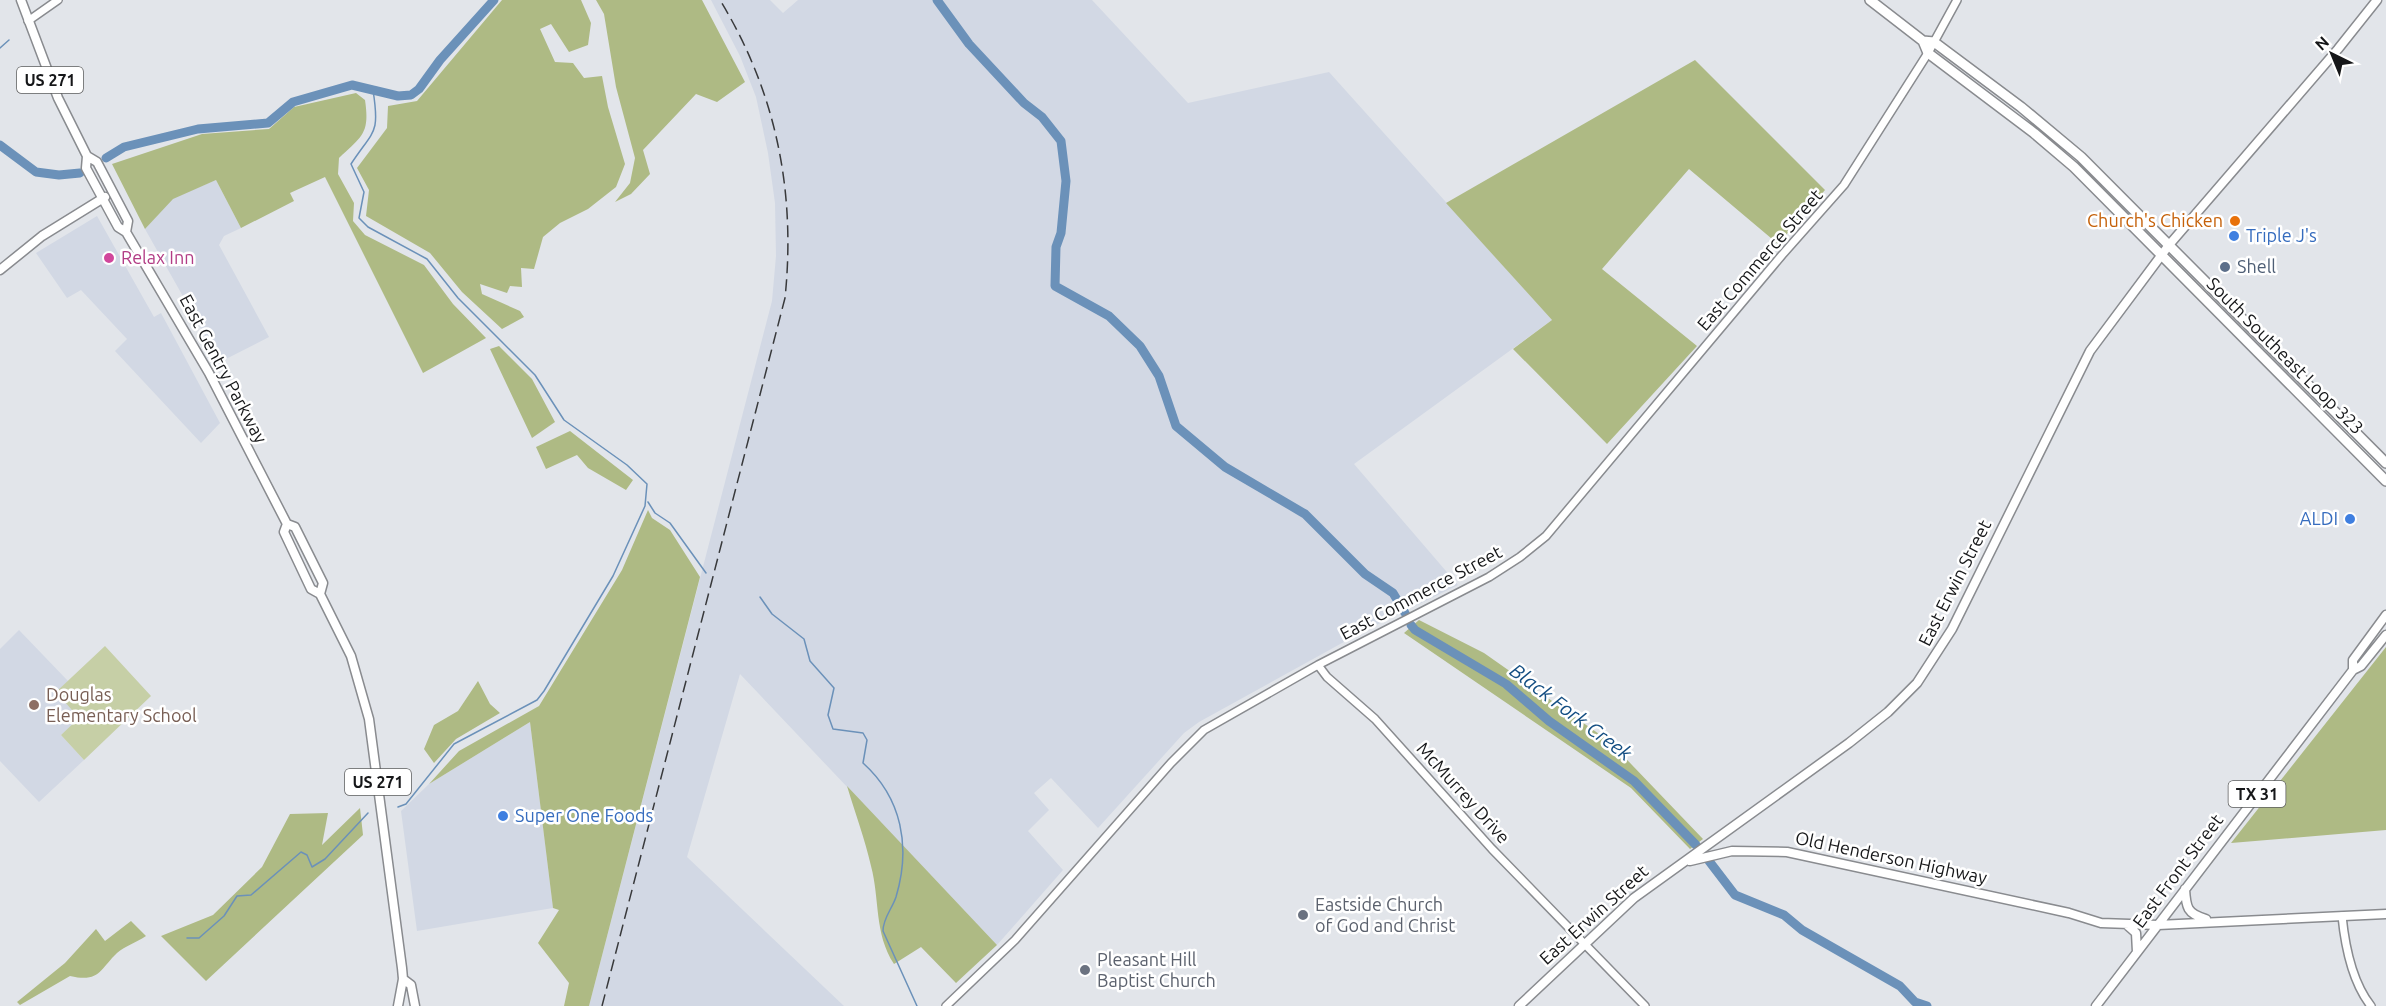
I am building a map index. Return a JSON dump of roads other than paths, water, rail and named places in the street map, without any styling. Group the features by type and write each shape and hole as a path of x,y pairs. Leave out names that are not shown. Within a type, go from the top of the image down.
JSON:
{"highway":[{"path":"1869,0 1923,41 1928,53"},
{"path":"1923,41 1934,42"},
{"name":"South Southeast Loop 323","path":"1934,42 2006,96 2081,157 2386,463"},
{"name":"South Southeast Loop 323","path":"1928,53 2061,155 2386,481"}],"main road":[{"name":"East Gentry Parkway","path":"21,0 58,98 87,156 86,168 118,227 126,232 208,373 287,524 295,527 323,583 320,594"},
{"name":"East Erwin Street","path":"1519,1006 1634,898 1875,723 1908,693 1926,672 1956,624 2081,366 2099,338 2169,245 2377,0"},
{"name":"East Gentry Parkway","path":"87,156 97,162 128,221 126,232"},
{"path":"0,270 50,230 113,193"},
{"name":"East Gentry Parkway","path":"287,524 284,532 311,589 320,594 351,656 369,719 403,980 400,1006"},
{"name":"East Front Street","path":"2353,670 2353,660 2386,615"},
{"name":"East Front Street","path":"2096,1006 2353,670 2361,666 2386,635"},
{"path":"1723,833 1724,844 1732,850"},
{"name":"Old Henderson Highway","path":"1678,865 1706,855 1732,850 1773,850 2096,920 2227,921 2386,915"},
{"path":"2186,889 2187,910 2205,919"},
{"name":"Old Henderson Highway","path":"2096,920 2101,923 2124,924 2205,919 2227,921"},
{"path":"2124,924 2136,933 2138,953"},
{"name":"East Gentry Parkway","path":"403,980 411,985 415,1006"}],"street":[{"path":"28,21 58,0"},
{"name":"East Commerce Street","path":"946,1006 1016,940 1188,743 1204,730 1318,665 1497,573 1546,536 1782,255 1844,185 1928,53 1957,0"},
{"name":"McMurrey Drive","path":"1318,665 1330,680 1375,719 1498,855 1645,1006"},
{"path":"2342,916 2350,958 2361,990 2371,1006"}],"waterway":[{"name":"Black Fork Creek","path":"106,158 124,147 198,129 268,123 293,102 352,85 398,96 411,95 419,89 440,60 494,0"},
{"name":"Black Fork Creek","path":"937,0 969,44 1024,103 1042,117 1061,141 1066,181 1061,233 1056,247 1055,286 1109,316 1140,346 1159,376 1176,426 1225,467 1305,514 1365,574 1393,593 1405,613"},
{"path":"0,48 9,40"},
{"path":"373,90 376,116 373,131 351,164 364,192 359,218 368,227 427,259 458,298 535,375 564,420 627,465 647,484 645,506 613,576 544,691 537,700 454,744 406,804 398,807"},
{"name":"Black Fork Creek","path":"0,145 36,172 59,175 80,173"},
{"path":"648,502 655,513 670,523 706,573"},
{"path":"760,597 772,614 804,639 810,661 834,688 828,715 833,729 863,733 867,740 863,763 887,792 895,808 900,824 903,860 896,897 886,918 883,931 917,1006"},
{"name":"Black Fork Creek","path":"1411,625 1415,630 1506,684 1549,721 1634,781 1696,845"},
{"path":"187,938 199,938 224,916 237,896 251,895 301,852 307,855 312,867 325,859 368,813"},
{"name":"Black Fork Creek","path":"1709,861 1735,895 1784,915 1802,930 1900,986 1915,1002 1927,1006"}],"railway":[{"path":"602,1006 785,298 788,258 787,219 778,143 755,70 720,0"}],"place":[{"name":"Church's Chicken","path":"2235,221"},
{"name":"Triple J's","path":"2234,236"},
{"name":"Relax Inn","path":"109,258"},
{"name":"Shell","path":"2225,267"},
{"name":"ALDI","path":"2350,519"},
{"name":"Douglas Elementary School","path":"34,705"},
{"name":"Super One Foods","path":"503,816"},
{"name":"Eastside Church of God and Christ","path":"1303,915"},
{"name":"Pleasant Hill Baptist Church","path":"1085,970"}]}
